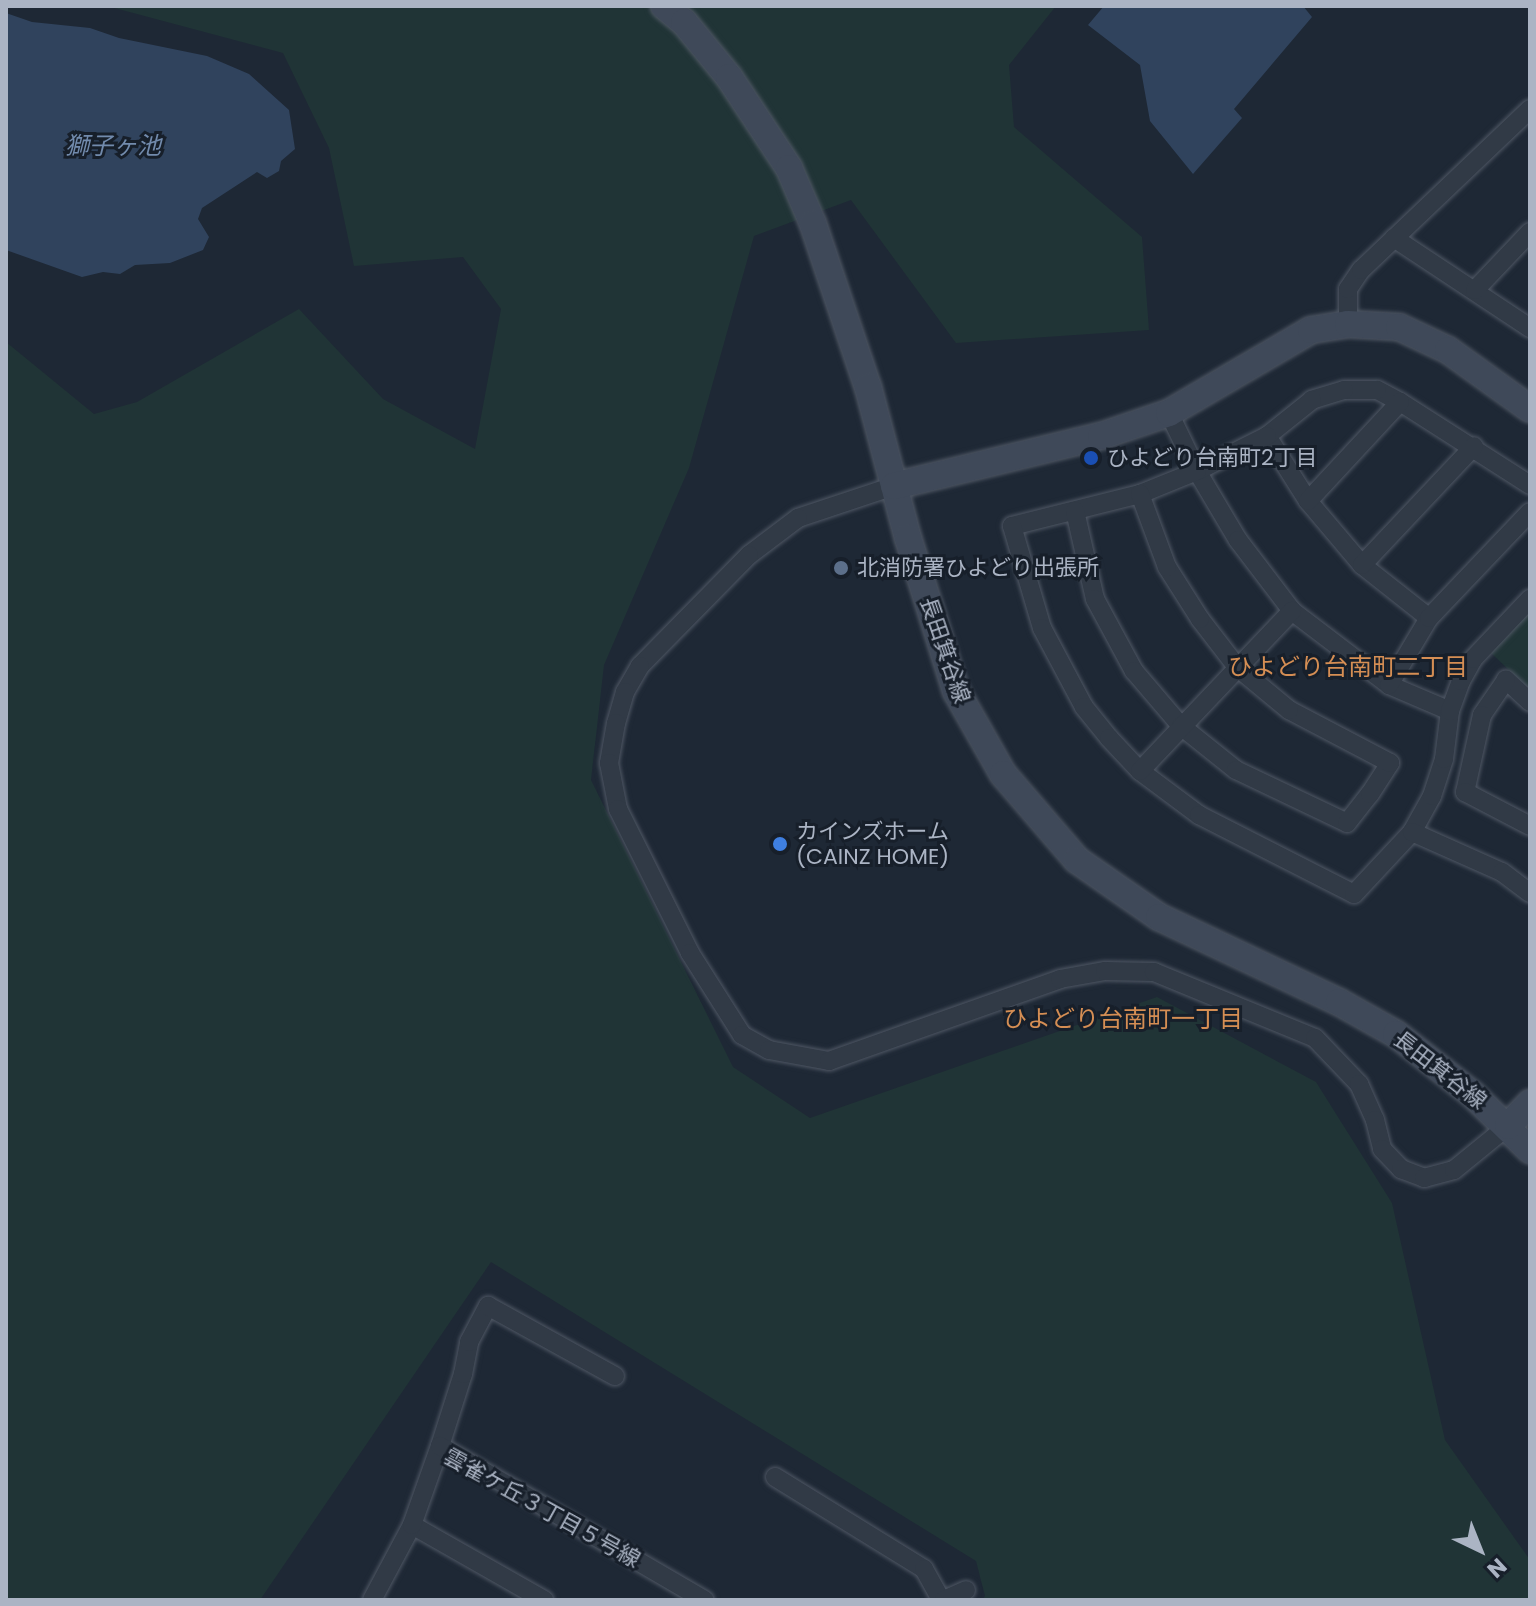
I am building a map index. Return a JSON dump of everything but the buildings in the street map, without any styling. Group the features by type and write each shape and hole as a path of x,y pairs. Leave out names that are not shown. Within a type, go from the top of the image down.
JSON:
{"street":[{"name":"長田箕谷線","path":"674,14 756,113 789,168 813,224 868,387 894,486 956,691 1003,774 1077,860 1159,917 1339,1002 1396,1034 1508,1126 1530,1150"},
{"path":"1348,324 1348,289 1394,238 1530,109"},
{"path":"1475,290 1530,232"},
{"path":"1394,238 1530,328"},
{"path":"1530,409 1448,350 1399,327 1348,324 1311,330 1169,413 1101,436 894,486 798,518 749,555 640,666 625,692 609,763 618,809 690,953 742,1035 769,1050 829,1061 1060,979 1105,971 1154,972 1315,1038 1359,1084 1375,1120 1382,1149 1401,1169 1424,1178 1454,1170 1508,1126 1530,1103"},
{"path":"1530,485 1474,446 1377,390 1344,390 1312,400 1267,436 1197,471 1140,494 1012,526 1042,628 1063,670 1084,707 1140,771 1199,815 1354,894 1412,832 1432,796 1444,759 1450,711 1473,659 1530,599"},
{"path":"1308,501 1400,402"},
{"path":"1169,413 1197,471 1238,540 1292,611 1389,685 1450,711"},
{"path":"1267,436 1308,501 1362,565 1429,618"},
{"path":"1362,565 1474,446"},
{"path":"1075,511 1095,599 1134,671 1181,726 1236,770 1347,823 1390,763 1289,710 1237,667 1200,619 1167,567 1140,494"},
{"path":"1389,685 1429,618 1530,512"},
{"path":"1140,771 1292,611"},
{"path":"1530,702 1506,680 1482,715 1465,792 1530,826"},
{"path":"1412,832 1502,872 1530,893"},
{"name":"長田箕谷線","path":"1508,1126 1530,1159"},
{"path":"440,1446 463,1374 469,1342 488,1306 615,1376"},
{"name":"雲雀ケ丘３丁目５号線","path":"377,1598 412,1525 440,1446 705,1600"},
{"path":"775,1477 924,1569 942,1600 966,1590"},
{"path":"412,1525 544,1600"}],"green space":[{"path":"107,6 1056,6 1009,65 1014,127 1142,237 1149,330 956,343 851,200 754,236 689,468 604,665 591,780 733,1067 810,1118 1157,997 1316,1082 1392,1203 1445,1440 1530,1560 1530,1600 982,1600 985,1596 976,1561 491,1262 260,1600 6,1600 6,342 94,414 137,402 299,309 383,399 475,449 501,309 463,257 354,266 329,148 283,53"},
{"path":"1530,611 1530,690 1490,652"}],"water":[{"path":"1104,6 1303,6 1312,17 1234,109 1242,118 1193,174 1150,121 1140,65 1088,25"},
{"name":"獅子ヶ池","path":"6,13 32,22 90,28 119,38 207,56 249,74 289,110 295,149 281,161 279,171 267,178 257,172 202,208 198,219 209,237 203,250 170,263 135,265 120,274 103,272 82,277 6,250"}],"place":[{"name":"ひよどり台南町2丁目","path":"1091,458"},
{"name":"北消防署ひよどり出張所","path":"841,568"},
{"name":"カインズホーム (CAINZ HOME)","path":"780,844"}],"district":[{"name":"ひよどり台南町二丁目","path":"1348,667"},
{"name":"ひよどり台南町一丁目","path":"1123,1019"}]}
